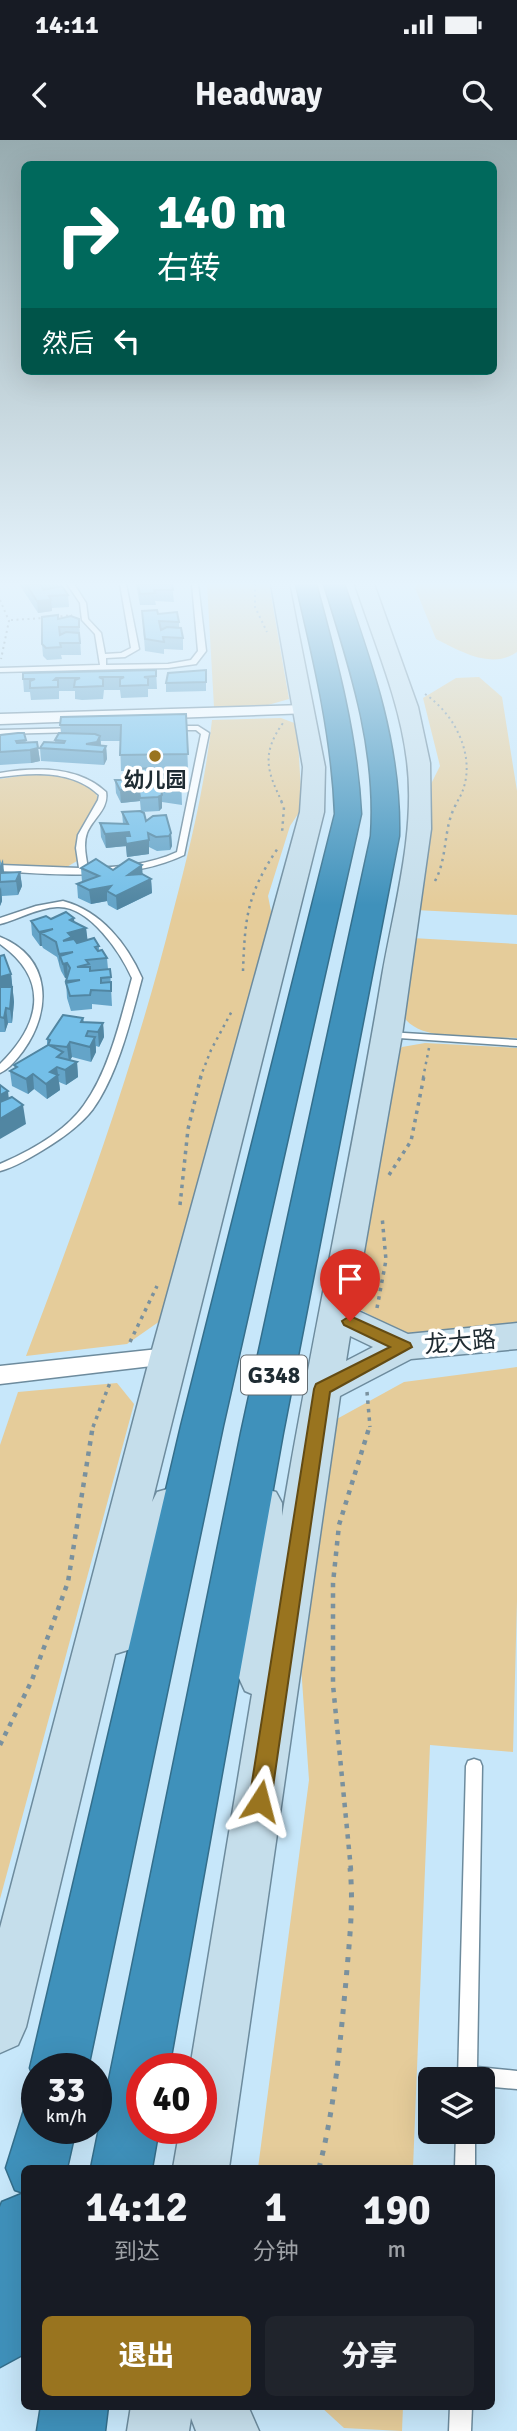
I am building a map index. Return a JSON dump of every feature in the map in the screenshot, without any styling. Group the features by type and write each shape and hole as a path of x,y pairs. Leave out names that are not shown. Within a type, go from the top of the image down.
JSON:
{"highway":[{"name":"G348","path":"62,2053 202,1426 348,814 346,766 332,691"},
{"name":"G348","path":"122,2165 262,1433 385,836 387,814 384,765 367,691"},
{"path":"38,2165 42,2144"},
{"path":"0,2334 21,2238"},
{"path":"71,2431 74,2410"}],"street":[{"path":"0,2027 168,1357 313,812 314,767 297,691"},
{"path":"201,2165 322,1389 387,1035 419,829 419,763 401,691"},
{"path":"0,719 300,711"},
{"path":"385,836 419,763"},
{"path":"335,1315 404,1347"},
{"name":"龙大路","path":"404,1347 517,1336"},
{"path":"322,1389 404,1347"},
{"path":"0,1375 168,1357"},
{"path":"67,1757 202,1426"},
{"path":"260,1801 262,1433"},
{"path":"158,2431 161,2410"},
{"path":"218,2410 228,2431"}],"lane":[{"path":"0,868 84,870 155,862 174,857 183,850 205,733 194,727 160,728"},
{"path":"0,732 93,730"},
{"path":"0,775 19,772 54,774 83,780 99,789 103,794 102,805 88,823 81,842 84,870"},
{"path":"0,921 52,905 76,908 109,933 137,978 102,1079 88,1107 50,1140 0,1168"},
{"path":"0,940 26,961 38,984 40,996 36,1023 13,1058 0,1070"},
{"path":"387,1035 517,1043"},
{"path":"0,1055 13,1058"},
{"path":"467,2067 474,1766"},
{"path":"495,2079 517,2080"},
{"path":"466,2144 466,2165"},
{"path":"460,2431 461,2410"}],"path":[{"path":"282,833 284,807 268,774 267,760 275,734 300,711"},
{"path":"242,977 245,917 258,877 279,847"},
{"path":"179,1214 187,1140 198,1089 208,1056 237,1001"},
{"path":"124,1352 159,1282"},
{"path":"0,1745 32,1680 68,1582 90,1434 113,1375"}],"shaded area":[{"path":"213,691 288,691 289,699 268,705 214,707"},
{"path":"435,691 495,691 502,697 517,791 517,915 415,910 429,788 440,766 423,698"},
{"path":"281,718 297,724 302,808 290,826 268,896 272,916 160,1321 127,1344 26,1356 87,1191 142,1025 191,840 212,720"},
{"path":"33,774 74,780 92,789 97,796 97,805 83,823 79,834 77,861 65,868 0,866 0,779"},
{"path":"412,938 517,944 517,1038 439,1035 412,1025 404,1017"},
{"path":"425,1043 517,1048 517,1323 405,1335 356,1307 394,1058 402,1047"},
{"path":"517,1367 517,1601 513,1752 430,1745 413,2165 258,2165 309,1780 301,1666 335,1420 404,1382"},
{"path":"117,1383 134,1404 0,1899 0,1445 18,1392"},
{"path":"324,2410 403,2410 402,2431 344,2428"}],"building":[{"path":"186,714 188,754 120,755 121,725 60,725 61,717"},
{"path":"24,733 26,740 16,741 17,743 37,742 38,748 0,752 0,735"},
{"path":"59,733 95,734 100,736 97,742 86,744 106,746 103,752 40,748 44,742 64,743 65,741 55,740"},
{"path":"136,769 157,770 159,777 178,772 181,775 181,791 161,788 162,795 158,797 140,798 139,791 143,791 143,787 120,790 115,780 142,780"},
{"path":"122,812 144,813 146,821 153,816 166,815 171,833 169,836 156,837 148,833 149,840 126,844 125,836 130,836 129,832 105,834 100,823 128,824"},
{"path":"96,859 113,870 129,859 142,865 128,875 142,874 151,879 116,896 107,891 111,886 89,890 77,884 99,876 81,868"},
{"path":"20,872 16,881 0,882 0,873"},
{"path":"66,912 74,918 70,920 86,928 68,933 72,937 63,941 74,939 77,943 94,938 99,946 95,947 98,951 102,950 107,958 86,960 89,964 77,967 90,967 90,971 110,969 111,977 101,978 101,983 111,982 111,991 91,990 90,995 70,996 66,983 80,980 66,981 70,968 67,963 63,964 60,956 73,952 59,954 56,942 41,933 53,929 39,932 31,921 46,916 51,919"},
{"path":"4,955 11,974 0,977 0,956"},
{"path":"0,987 12,987 10,1009 6,1008 4,1018 0,1017"},
{"path":"63,1015 83,1018 81,1022 103,1023 98,1032 88,1031 86,1036 95,1037 90,1047 70,1042 67,1047 49,1045 63,1052 57,1057 77,1062 65,1070 57,1067 50,1072 58,1075 46,1084 33,1074 26,1079 10,1071 17,1067 14,1065 48,1045 50,1040 47,1039"},
{"path":"0,1085 8,1091 0,1095"},
{"path":"12,1097 23,1105 0,1119 0,1102"}],"place":[{"name":"幼儿园","path":"155,756"}],"route":[{"path":"260,1801 322,1389 404,1347 350,1321"}]}
